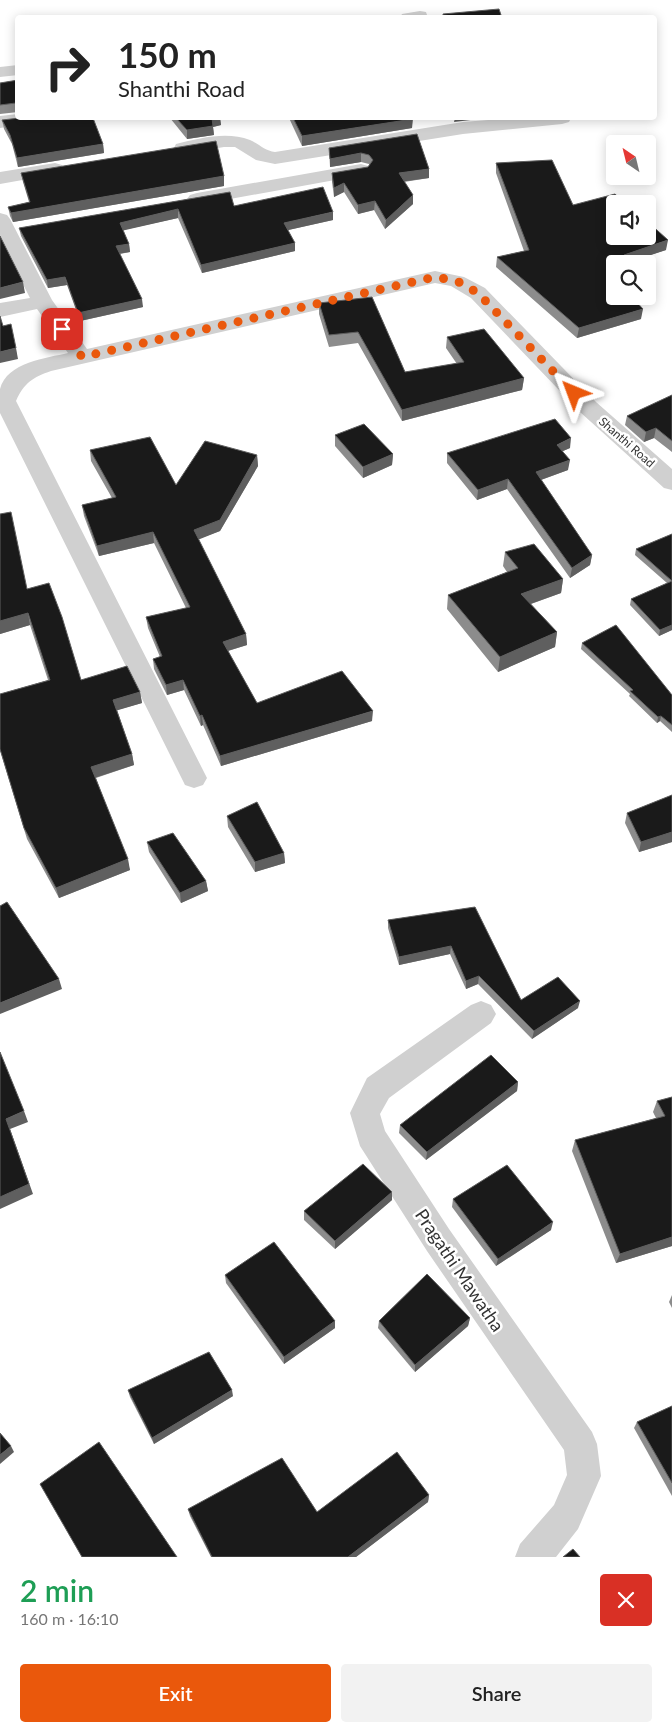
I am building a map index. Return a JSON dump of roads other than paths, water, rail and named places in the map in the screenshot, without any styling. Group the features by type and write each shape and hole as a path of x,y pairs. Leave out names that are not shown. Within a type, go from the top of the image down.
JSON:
{"street":[{"path":"0,72 15,70"},
{"path":"0,122 16,120"},
{"path":"165,151 224,141 246,145 263,156 275,158 463,128 542,120"},
{"path":"0,178 68,167"},
{"path":"184,201 361,170"},
{"path":"11,226 42,302 82,357"},
{"name":"Shanthi Road","path":"194,778 5,401 10,388 22,376 44,367 82,357 435,277 457,281 478,293 588,407 672,482"},
{"path":"0,310 42,302"},
{"name":"Pragathi Mawatha","path":"481,1014 378,1088 365,1113 371,1136 428,1224 580,1444 584,1476 566,1517 533,1557"}]}
